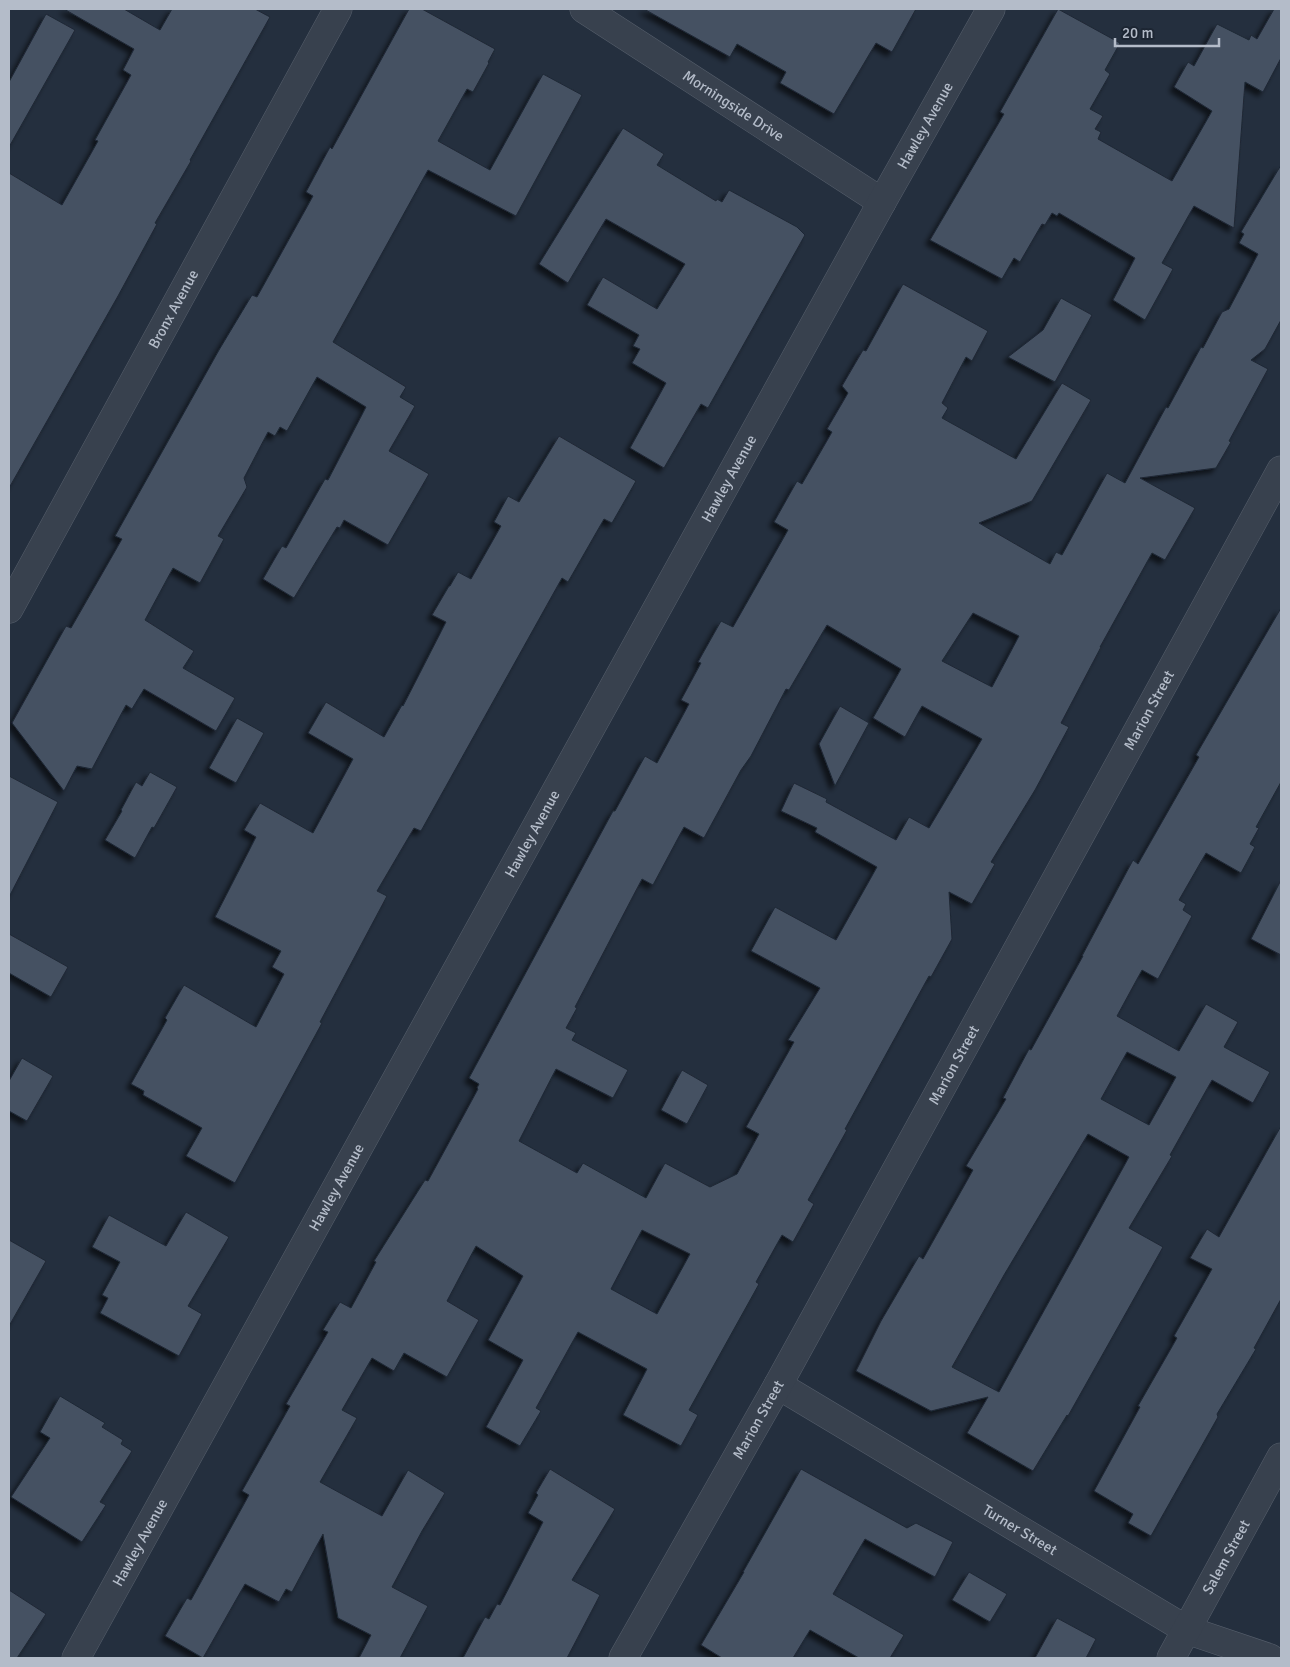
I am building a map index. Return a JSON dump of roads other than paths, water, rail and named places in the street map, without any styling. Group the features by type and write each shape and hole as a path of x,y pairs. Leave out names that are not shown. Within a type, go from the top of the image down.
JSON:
{"street":[{"name":"Bronx Avenue","path":"9,609 338,9"},
{"name":"Morningside Drive","path":"584,9 882,202"},
{"name":"Hawley Avenue","path":"76,1658 882,202 991,9"},
{"name":"Marion Street","path":"623,1658 778,1385 1281,470"},
{"name":"Turner Street","path":"778,1385 1187,1630 1270,1658"},
{"name":"Salem Street","path":"1171,1658 1281,1457"}]}
